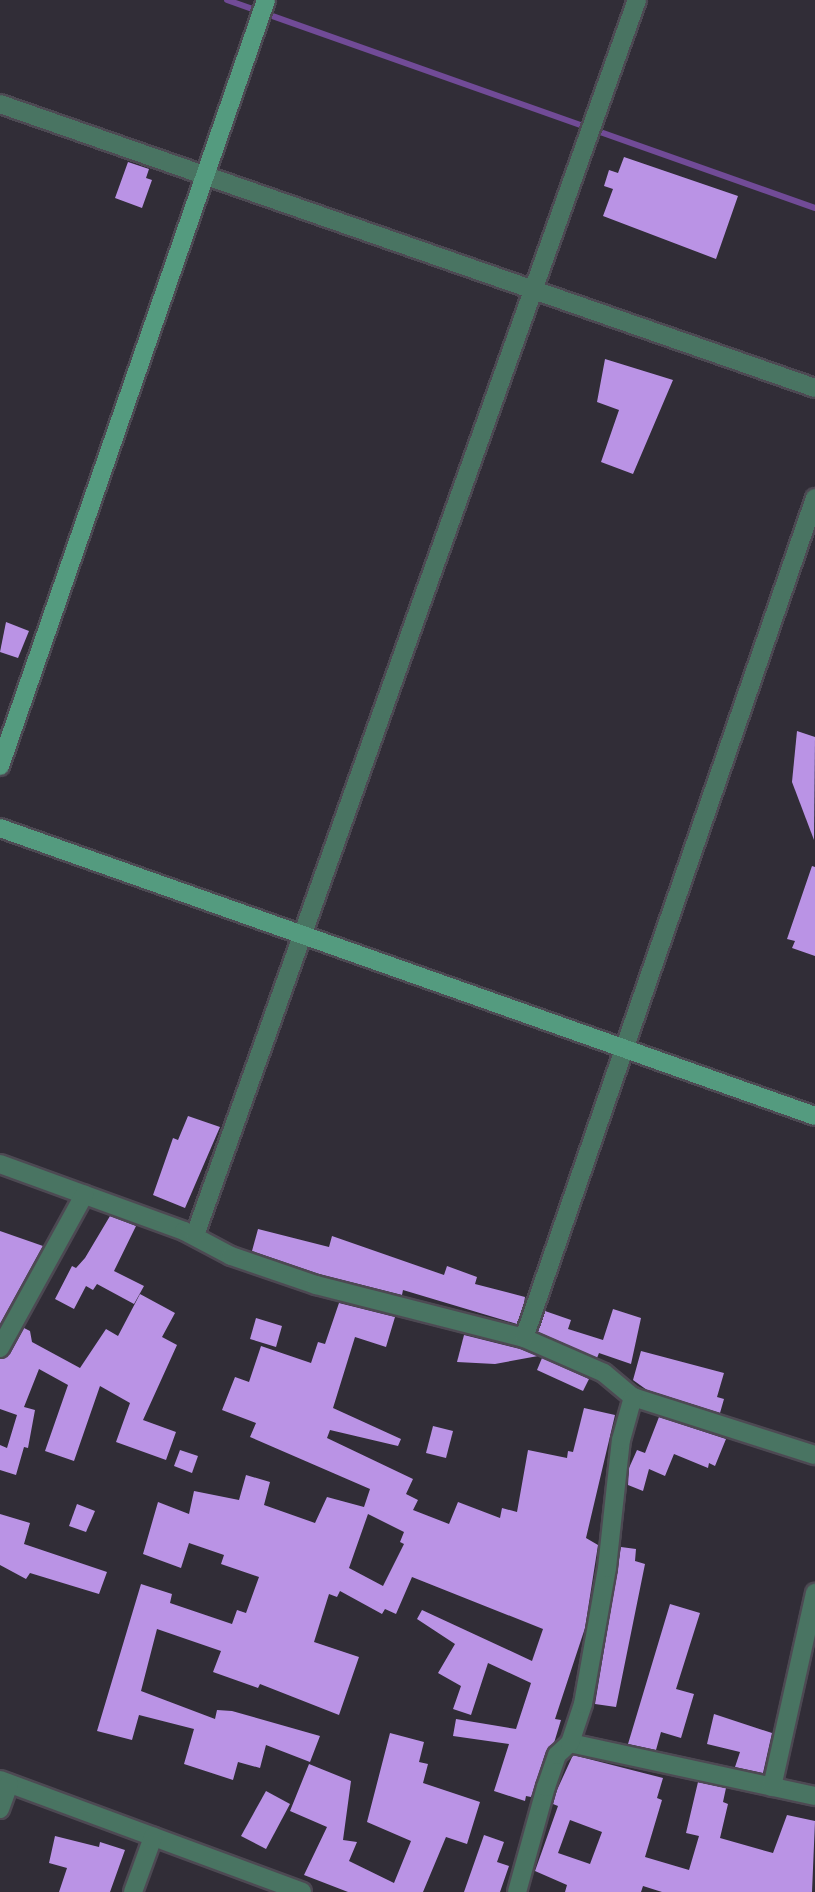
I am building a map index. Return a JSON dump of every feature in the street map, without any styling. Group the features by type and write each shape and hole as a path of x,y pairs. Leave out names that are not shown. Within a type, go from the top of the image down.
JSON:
{"street":[{"path":"0,766 207,178 266,0"},
{"path":"195,1235 305,934 637,0"},
{"path":"0,104 815,388"},
{"path":"524,1338 815,498"},
{"path":"0,828 815,1116"},
{"path":"0,1164 195,1235 231,1256 316,1285 524,1338 604,1373 633,1397 815,1455"},
{"path":"0,1348 84,1195"},
{"path":"517,1892 557,1755 570,1743 583,1704 607,1568 621,1440 633,1397"},
{"path":"772,1787 815,1593"},
{"path":"570,1743 815,1796"},
{"path":"0,1809 5,1782 302,1892"},
{"path":"133,1892 153,1837"}],"building":[{"path":"624,157 738,196 716,259 603,216 613,189 604,186 609,170 618,173"},
{"path":"128,162 149,169 146,178 152,180 142,208 115,198"},
{"path":"605,359 673,380 633,474 601,462 619,410 597,402"},
{"path":"6,622 29,631 18,658 0,652"},
{"path":"797,731 815,737 814,840 792,782"},
{"path":"812,866 815,867 815,956 792,948 795,941 787,939"},
{"path":"188,1116 220,1127 185,1208 153,1195 173,1138 178,1140"},
{"path":"110,1216 136,1226 114,1271 144,1286 134,1304 97,1284 93,1290 86,1286 74,1309 55,1299 72,1266 76,1268 85,1258"},
{"path":"258,1229 329,1247 332,1236 444,1275 447,1266 477,1277 475,1284 525,1297 524,1303 517,1324 403,1290 402,1295 319,1274 252,1251"},
{"path":"0,1231 43,1246 0,1324"},
{"path":"140,1294 175,1313 162,1337 177,1345 143,1420 176,1432 166,1460 116,1442 130,1403 100,1386 74,1461 45,1451 68,1385 39,1369 24,1407 35,1410 28,1448 24,1447 16,1475 0,1470 0,1445 7,1448 17,1415 0,1409 0,1359 10,1354 24,1328 30,1331 32,1342 80,1368 106,1329 118,1336"},
{"path":"339,1303 395,1317 386,1347 355,1337 333,1408 401,1439 398,1446 330,1430 327,1438 413,1479 406,1494 418,1500 413,1510 449,1524 458,1502 500,1518 502,1508 517,1512 528,1450 567,1458 568,1451 573,1452 584,1408 615,1415 586,1538 598,1545 585,1628 555,1719 561,1720 554,1743 546,1751 531,1797 526,1796 525,1801 494,1791 509,1744 453,1736 456,1719 516,1729 531,1683 488,1663 471,1715 453,1709 461,1686 438,1673 455,1644 417,1619 422,1610 532,1661 543,1629 412,1577 396,1614 385,1609 382,1614 340,1591 337,1597 329,1594 314,1642 359,1657 339,1715 260,1684 258,1688 213,1672 221,1651 157,1629 141,1691 215,1719 217,1710 232,1711 320,1736 310,1762 266,1745 260,1768 238,1762 233,1780 184,1764 194,1729 139,1715 132,1740 97,1731 141,1584 172,1594 170,1603 232,1624 237,1610 246,1613 259,1577 221,1564 224,1555 189,1543 181,1568 143,1554 158,1502 189,1514 194,1491 239,1500 246,1475 270,1482 264,1505 315,1523 327,1497 364,1507 370,1489 250,1437 256,1423 222,1410 235,1377 249,1382 261,1346 311,1363 318,1342 325,1344","holes":["368,1514 404,1532 400,1542 404,1544 383,1586 349,1568"]},
{"path":"613,1309 641,1318 631,1364 599,1353 597,1358 538,1332 545,1311 571,1320 568,1329 603,1340"},
{"path":"256,1318 282,1326 276,1347 250,1339"},
{"path":"464,1335 538,1356 495,1364 457,1362"},
{"path":"641,1351 724,1373 717,1397 724,1399 720,1413 647,1390 633,1380"},
{"path":"542,1358 589,1379 583,1391 537,1370"},
{"path":"659,1417 726,1439 715,1466 709,1463 708,1468 674,1454 665,1476 649,1469 643,1491 628,1485 629,1468 637,1450 645,1453"},
{"path":"433,1426 453,1431 446,1458 426,1453"},
{"path":"180,1450 198,1456 192,1473 174,1466"},
{"path":"77,1504 95,1511 86,1532 69,1526"},
{"path":"0,1514 30,1523 24,1544 107,1572 99,1594 30,1573 26,1579 0,1565"},
{"path":"621,1547 636,1549 635,1561 645,1564 616,1707 595,1704"},
{"path":"670,1604 700,1613 676,1689 694,1694 681,1738 661,1732 656,1750 628,1744"},
{"path":"714,1714 772,1733 763,1773 735,1767 740,1752 707,1744"},
{"path":"390,1733 424,1742 419,1762 428,1764 423,1783 480,1802 467,1844 446,1837 423,1892 348,1892 304,1875 327,1827 290,1811 309,1764 351,1781 343,1840 357,1842 349,1861 394,1883 411,1841 367,1822"},
{"path":"573,1755 663,1778 657,1798 662,1800 645,1857 689,1870 699,1836 686,1833 698,1782 726,1788 723,1802 728,1804 720,1838 773,1853 787,1815 815,1821 812,1892 662,1892 643,1886 641,1892 565,1892 567,1885 535,1871 558,1806 553,1804","holes":["570,1820 602,1832 590,1864 558,1853"]},
{"path":"266,1791 290,1804 266,1849 241,1836"},
{"path":"484,1835 504,1842 497,1862 509,1866 500,1892 464,1892"},
{"path":"55,1836 99,1847 100,1842 125,1850 110,1892 59,1892 67,1868 49,1863"}],"waterway":[{"path":"227,0 815,208"}]}
